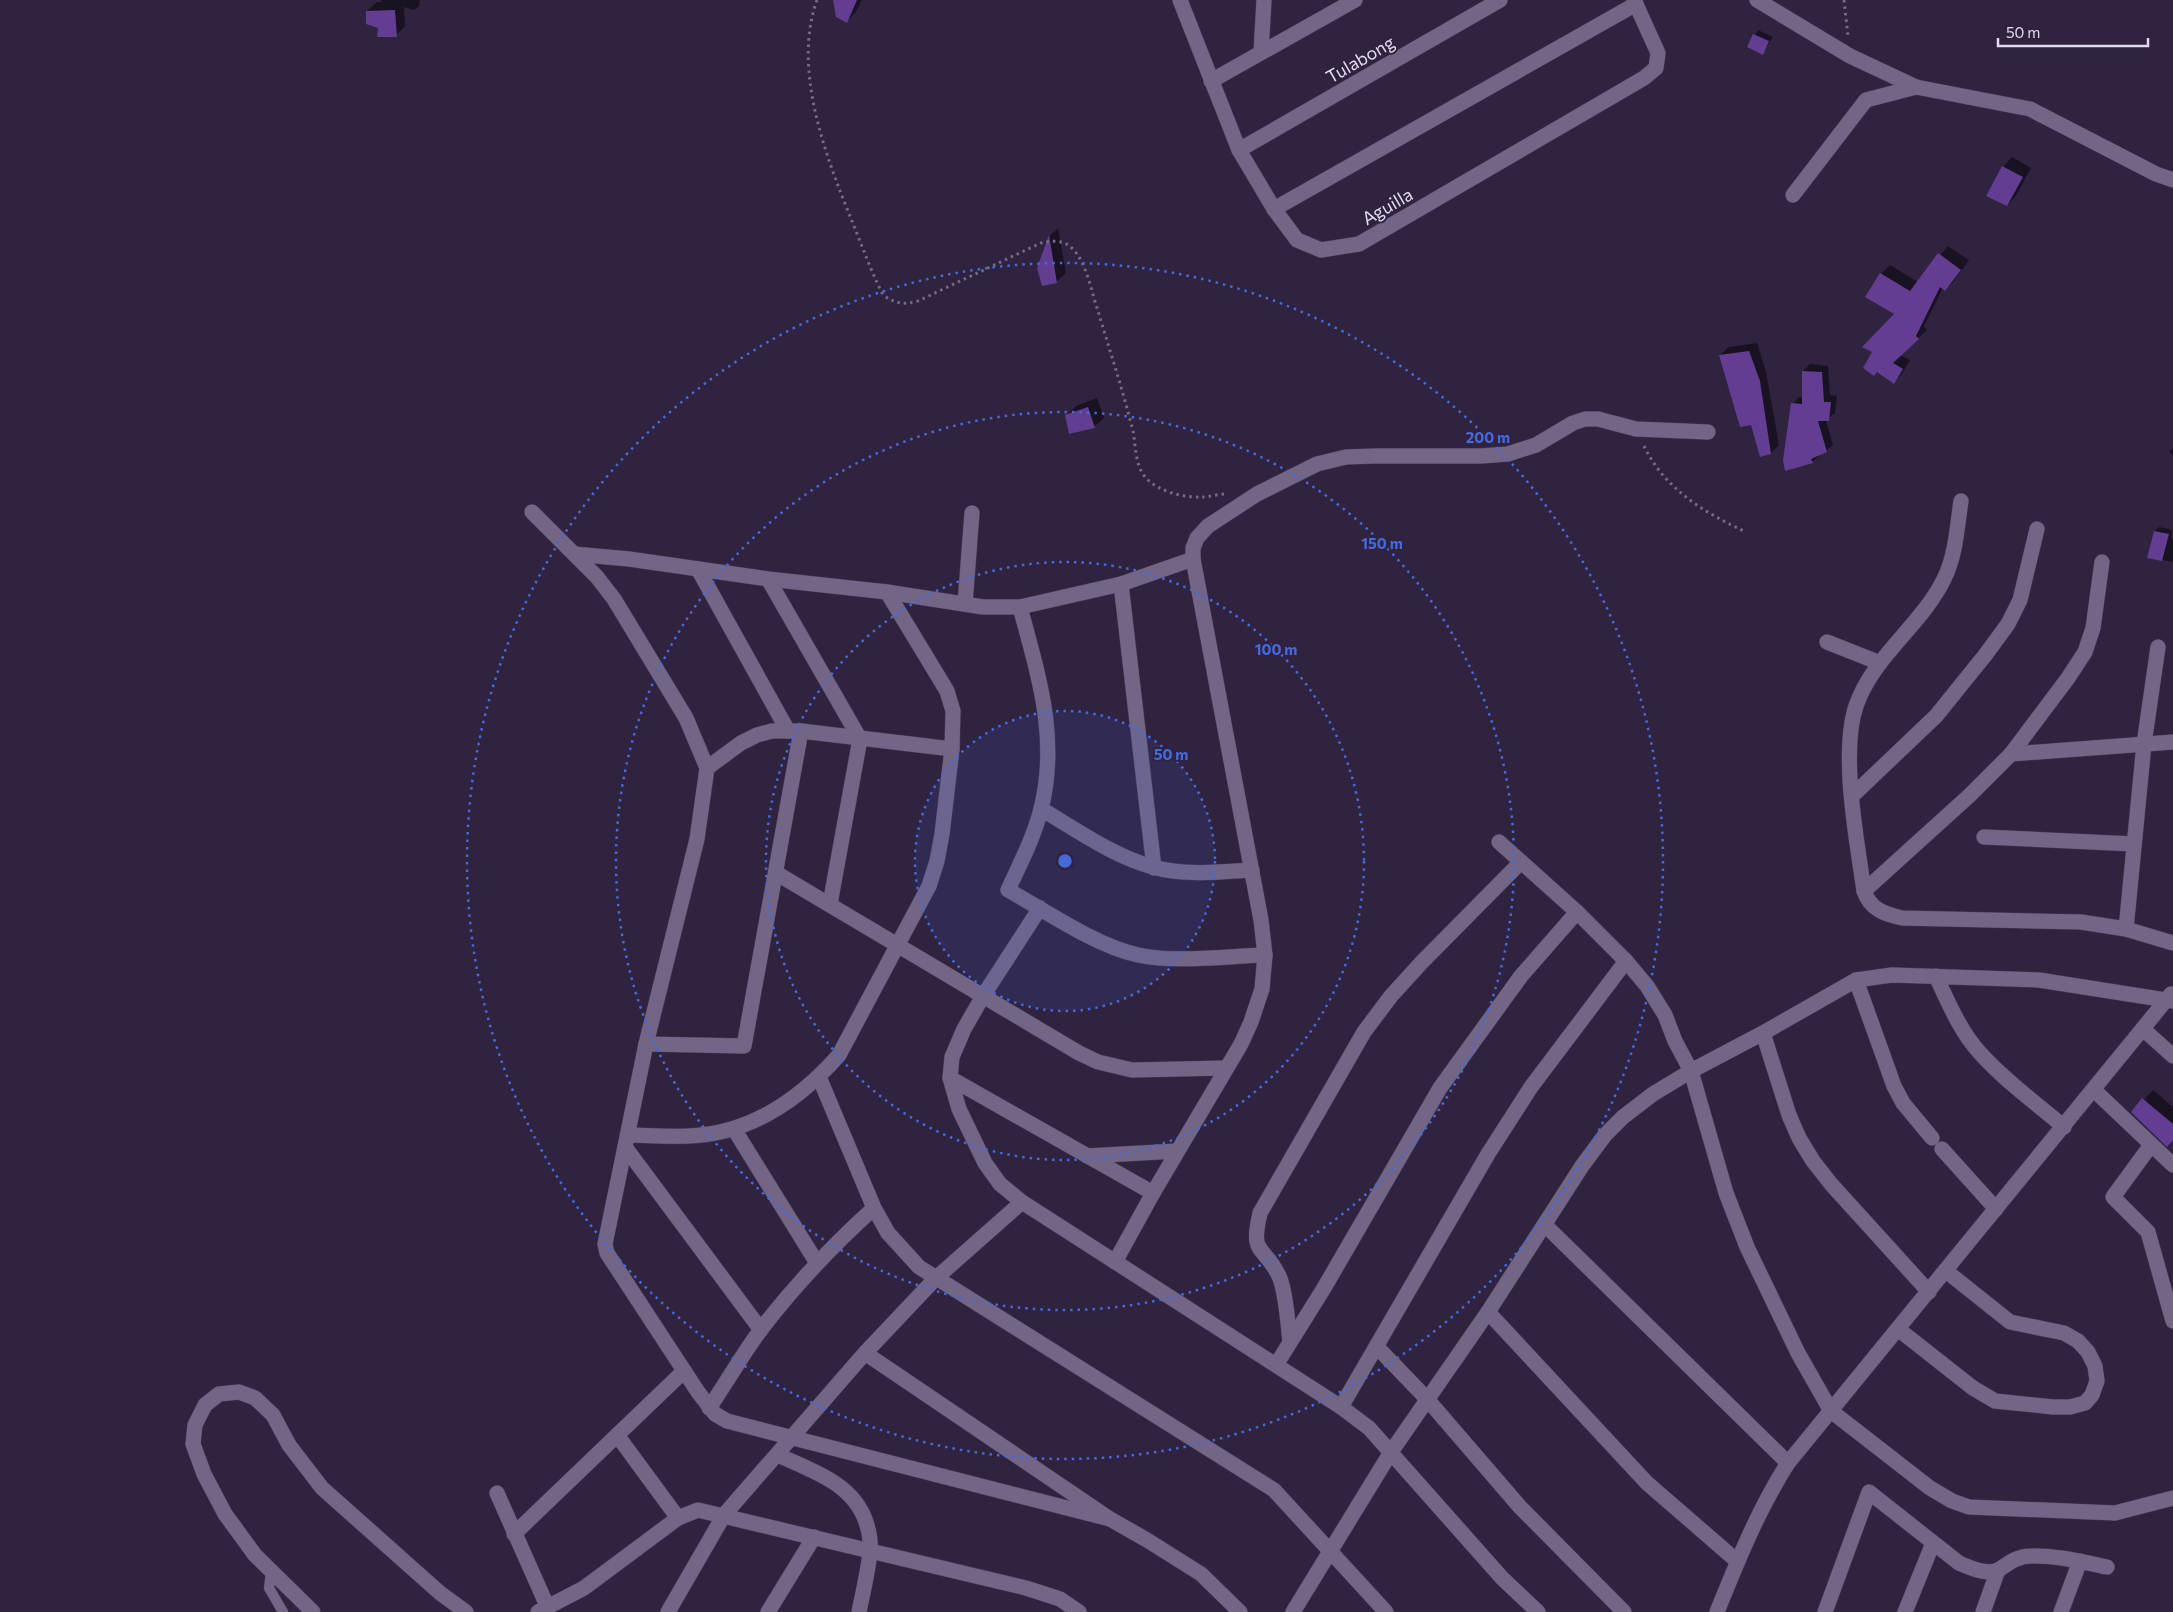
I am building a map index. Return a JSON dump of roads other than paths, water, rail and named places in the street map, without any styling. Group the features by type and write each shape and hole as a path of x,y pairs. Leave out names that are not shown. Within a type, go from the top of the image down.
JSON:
{"street":[{"name":"Aguilla","path":"1180,0 1239,150 1274,209 1297,240 1321,250 1359,244 1636,83 1656,68 1658,53 1635,2"},
{"path":"1261,52 1264,0"},
{"path":"1211,81 1356,0"},
{"name":"Tulabong","path":"1239,150 1500,0"},
{"path":"1757,0 1850,56 1916,87 2030,109 2156,174 2173,180"},
{"path":"1274,209 1635,2"},
{"path":"1794,195 1866,100 1916,87"},
{"path":"1115,1262 1153,1193 1241,1044 1262,989 1265,955 1262,920 1193,559 1193,548 1197,538 1208,526 1243,503 1295,474 1318,464 1346,457 1508,454 1536,446 1573,423 1585,419 1598,419 1636,429 1708,432"},
{"path":"1961,502 1953,556 1945,578 1934,596 1866,682 1855,707 1851,732 1852,796 1864,891 1867,901 1876,910 1887,915 1902,918 2081,922 2126,929 2173,943"},
{"path":"532,512 574,554 614,599 686,718 707,768 697,839 646,1044 605,1244 607,1253 709,1408 727,1421 1110,1519"},
{"path":"965,604 972,513"},
{"path":"1852,796 1936,716 2008,624 2020,600 2037,529"},
{"path":"574,554 629,559 768,579 887,592 983,607 1020,607 1121,584 1193,559"},
{"path":"1864,891 1970,795 2011,754 2063,685 2085,652 2094,628 2102,562"},
{"path":"646,1044 744,1046 776,873 795,731 698,570"},
{"path":"768,579 860,739 830,904"},
{"path":"1121,584 1154,868"},
{"path":"627,1141 689,1136 734,1129 770,1114 794,1098 819,1077 839,1055 928,886 937,861 942,834 952,749 953,712 946,691 887,592"},
{"path":"1020,607 1040,683 1049,745 1041,809 1026,851 1008,890 1094,938 1117,949 1139,956 1189,958 1265,955"},
{"path":"1827,642 1880,662"},
{"path":"2126,929 2144,744 2158,647"},
{"path":"707,768 741,743 757,735 772,731 795,731 952,749"},
{"path":"2011,754 2173,742"},
{"path":"1041,809 1126,858 1154,868 1207,872 1252,870"},
{"path":"1984,837 2134,844"},
{"path":"1500,842 1577,912 1626,961 1647,986 1665,1015 1675,1041 1691,1071 1726,1193 1747,1247 1798,1353 1831,1411 1930,1488 1952,1501 1969,1507 2115,1513 2173,1498"},
{"path":"1290,1342 1279,1276 1258,1248 1255,1234 1260,1213 1364,1032 1391,996 1422,962 1522,862"},
{"path":"776,873 1079,1053 1112,1067 1132,1070 1226,1068"},
{"path":"1040,908 983,996 952,1056 950,1078 959,1109 985,1163 1000,1184 1022,1202 1341,1407 1368,1428 1502,1578 1538,1612"},
{"path":"1276,1365 1324,1288 1440,1088 1521,976 1577,912"},
{"path":"1341,1407 1488,1154 1532,1087 1626,961"},
{"path":"1293,1612 1391,1452 1488,1312 1582,1166 1605,1135 1623,1117 1653,1094 1856,980 1892,975 2039,980 2171,997"},
{"path":"1936,976 1963,1030 1979,1052 2064,1127"},
{"path":"1856,980 1894,1086 1903,1103 1996,1209"},
{"path":"1717,1612 1737,1561 1770,1491 1788,1463 2171,997"},
{"path":"2143,1029 2173,1056"},
{"path":"1763,1033 1789,1115 1799,1138 1832,1184 1929,1292"},
{"path":"819,1077 874,1208 888,1233 902,1251 935,1279 1274,1490 1386,1612"},
{"path":"950,1078 1153,1193"},
{"path":"2094,1090 2173,1166"},
{"path":"734,1129 817,1263"},
{"path":"627,1141 761,1330"},
{"path":"2151,1145 2113,1197 2148,1232 2173,1321"},
{"path":"1087,1156 1178,1151"},
{"path":"668,1612 724,1516 865,1353 935,1279 1022,1202"},
{"path":"709,1408 761,1330 817,1263 874,1208"},
{"path":"1545,1224 1788,1463"},
{"path":"1898,1329 1973,1388 1995,1401 2026,1405 2070,1407 2085,1403 2092,1395 2097,1381 2095,1366 2088,1352 2078,1341 2064,1333 2010,1322 1946,1271"},
{"path":"1488,1312 1647,1483 1737,1561"},
{"path":"1376,1347 1427,1399 1520,1507 1624,1612"},
{"path":"865,1353 1110,1519 1201,1574 1240,1612"},
{"path":"514,1534 684,1371"},
{"path":"314,1612 255,1555 224,1514 204,1474 193,1444 195,1425 205,1405 219,1394 239,1392 255,1398 273,1415 290,1445 322,1488 440,1593 466,1612"},
{"path":"617,1435 678,1518"},
{"path":"778,1455 833,1481 849,1493 862,1510 869,1533 871,1551 859,1612"},
{"path":"1825,1612 1870,1492 1959,1563 1975,1570 1998,1570 2018,1558 2031,1556 2080,1561 2108,1567"},
{"path":"497,1494 543,1610 584,1588 678,1518 698,1510 1047,1594 1060,1599 1079,1612"},
{"path":"768,1612 814,1537"},
{"path":"1905,1612 1933,1543"},
{"path":"2061,1612 2080,1561"},
{"path":"1982,1612 1998,1570"}],"lane":[{"path":"271,1572 269,1588 283,1612"}]}
